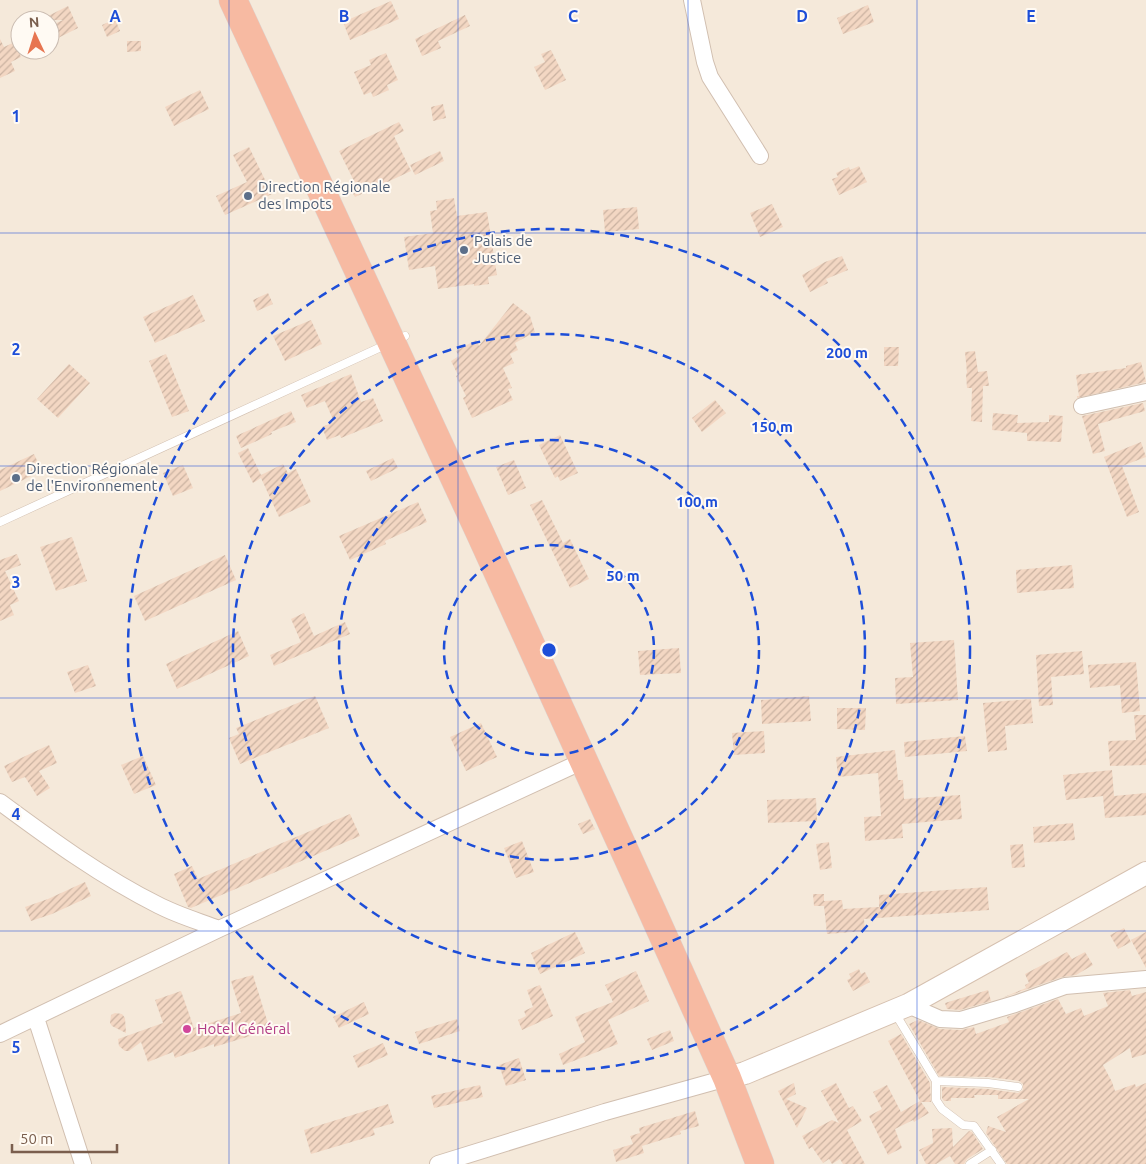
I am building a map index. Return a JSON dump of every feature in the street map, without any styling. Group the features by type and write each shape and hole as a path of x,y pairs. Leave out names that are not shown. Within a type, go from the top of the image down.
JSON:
{"highway":[{"path":"233,0 357,249"},
{"path":"252,0 357,249 487,529 597,757 776,1164"},
{"path":"487,529 583,762 736,1075 760,1164"}],"street":[{"path":"692,0 710,77 760,156"},
{"path":"1082,406 1146,392"},
{"path":"0,1034 218,929 583,762"},
{"path":"0,802 51,839 126,888 159,906 218,929"},
{"path":"438,1164 605,1112 736,1075 901,1008 1146,874"},
{"path":"901,1008 940,1019 961,1020 1065,986 1146,979"},
{"path":"36,1018 83,1164"}],"lane":[{"path":"0,522 398,339"},
{"path":"901,1008 936,1081 936,1100 942,1109 963,1125 974,1126 1001,1164"},
{"path":"936,1081 988,1083 1018,1087"},
{"path":"970,1164 992,1150"}],"shaded area":[{"path":"0,0 1146,0 1146,1164 0,1164"}],"building":[{"path":"391,1 399,19 350,40 343,22"},
{"path":"868,5 874,22 843,34 837,18"},
{"path":"68,6 78,28 60,37 60,21 63,20 60,20 60,10"},
{"path":"465,15 470,26 438,41 441,48 422,56 415,39"},
{"path":"115,19 120,31 107,37 102,25"},
{"path":"0,39 4,47 10,44 10,60 15,60 11,62 15,71 0,78"},
{"path":"127,41 141,41 141,51 127,52"},
{"path":"551,50 566,80 545,90 534,67 545,62 541,54"},
{"path":"386,53 398,80 387,85 389,90 373,97 371,92 364,95 354,72 371,65 369,60"},
{"path":"200,90 209,109 174,126 165,107"},
{"path":"443,104 446,118 433,121 431,107"},
{"path":"399,122 404,131 394,136 411,171 355,197 350,188 356,185 339,151"},
{"path":"249,147 272,194 225,215 216,196 247,182 233,155"},
{"path":"440,151 444,161 415,175 410,165"},
{"path":"859,166 867,182 839,195 832,179 838,177 836,173 849,167 850,170"},
{"path":"454,198 457,216 487,212 497,275 488,277 489,284 438,289 435,266 409,270 404,237 433,233 430,211 437,210 436,201"},
{"path":"772,204 783,227 760,237 750,213"},
{"path":"637,207 639,229 605,232 603,210"},
{"path":"842,256 848,270 826,279 828,283 810,292 802,275 825,262"},
{"path":"268,293 273,304 257,311 253,300"},
{"path":"193,295 205,321 155,343 143,317"},
{"path":"513,303 530,316 535,332 515,343 518,350 510,354 514,363 503,368 512,388 508,389 513,400 472,418 463,398 466,396 451,361 459,356 456,351 476,340 479,346"},
{"path":"311,320 322,344 285,361 273,336"},
{"path":"884,347 899,347 898,366 884,366"},
{"path":"975,351 978,372 987,371 989,386 983,386 982,422 971,421 972,388 967,388 965,352"},
{"path":"166,354 189,411 172,417 149,361"},
{"path":"1141,362 1146,382 1077,398 1079,396 1076,375 1126,368 1126,366"},
{"path":"69,364 90,383 58,418 37,399"},
{"path":"351,374 361,402 373,398 383,421 341,438 340,435 327,440 322,427 334,422 325,401 307,408 301,395"},
{"path":"715,400 726,413 702,432 692,418"},
{"path":"1143,403 1145,411 1098,424 1105,451 1093,454 1082,416"},
{"path":"291,411 296,422 271,432 272,434 241,448 236,436"},
{"path":"993,413 1018,415 1017,423 1049,422 1049,415 1063,416 1061,442 1027,441 1027,433 992,430"},
{"path":"560,435 578,473 560,481 558,476 555,478 539,445"},
{"path":"1141,442 1146,457 1122,466 1139,512 1127,517 1104,457"},
{"path":"248,448 261,475 283,464 288,473 296,469 311,502 279,517 261,478 253,483 238,453"},
{"path":"34,454 42,471 0,491 0,470"},
{"path":"393,458 398,468 371,481 366,471"},
{"path":"514,460 526,488 508,495 496,467"},
{"path":"183,465 193,488 173,496 163,473"},
{"path":"542,500 563,543 570,539 589,579 570,588 530,505"},
{"path":"418,502 427,522 385,541 386,544 350,560 339,536"},
{"path":"72,537 87,581 56,591 40,547"},
{"path":"17,554 21,565 5,571 19,601 10,605 14,615 0,621 0,560"},
{"path":"225,555 236,580 145,621 134,596"},
{"path":"1072,565 1074,588 1017,593 1016,570"},
{"path":"304,613 314,636 345,622 350,634 274,666 270,655 301,642 291,619"},
{"path":"238,631 249,656 177,689 166,664"},
{"path":"954,640 958,700 896,704 895,678 913,677 910,643"},
{"path":"679,648 681,673 640,675 638,651"},
{"path":"1082,651 1084,674 1051,677 1053,705 1039,706 1036,655"},
{"path":"1136,662 1140,711 1122,713 1120,685 1090,688 1088,665"},
{"path":"88,665 96,686 75,693 67,672"},
{"path":"315,696 329,728 240,764 229,738 239,734 236,728"},
{"path":"809,696 811,721 762,724 761,700"},
{"path":"1031,699 1033,723 1005,726 1007,750 988,752 983,703"},
{"path":"837,708 866,708 865,730 837,729"},
{"path":"1134,715 1146,715 1146,765 1110,766 1108,741 1136,740"},
{"path":"481,723 497,757 466,771 450,737"},
{"path":"764,731 765,753 734,755 732,733"},
{"path":"965,736 967,751 905,757 904,742"},
{"path":"49,745 57,763 39,771 50,788 37,796 25,777 12,782 4,766"},
{"path":"895,750 898,780 903,780 904,799 960,795 962,819 902,824 903,838 865,841 864,817 881,816 878,773 838,777 836,757"},
{"path":"143,756 156,785 134,794 121,765"},
{"path":"1112,770 1114,796 1146,793 1146,815 1105,818 1103,796 1066,800 1063,775"},
{"path":"816,798 817,821 768,823 767,800"},
{"path":"350,814 360,836 191,908 188,907 174,874 192,866 198,879"},
{"path":"590,819 595,829 583,834 578,824"},
{"path":"1073,823 1075,840 1034,843 1033,827"},
{"path":"522,841 534,872 516,878 504,848"},
{"path":"829,842 832,868 820,870 816,844"},
{"path":"1023,844 1025,867 1012,868 1010,845"},
{"path":"85,882 91,896 52,914 31,921 25,907"},
{"path":"987,887 989,910 864,919 865,931 827,934 824,906 814,906 813,894 824,894 824,901 842,900 843,909 879,907 879,895"},
{"path":"1124,928 1131,942 1118,949 1110,935"},
{"path":"575,932 585,953 540,974 531,953"},
{"path":"1146,932 1146,968 1131,940"},
{"path":"1067,952 1072,959 1085,952 1093,965 1076,975 1062,977 1002,998 1026,988 1025,985 1029,983 1025,974"},
{"path":"859,969 861,974 865,972 870,982 853,991 847,980 851,978 849,974"},
{"path":"636,971 649,1001 608,1020 618,1044 563,1065 559,1054 585,1042 575,1017 613,1002 605,985"},
{"path":"253,975 270,1030 214,1047 214,1044 175,1058 173,1052 148,1062 141,1042 129,1051 125,1051 119,1046 118,1039 163,1023 155,1000 181,991 194,1028 241,1013 231,981"},
{"path":"540,985 553,1016 522,1030 518,1020 526,1016 524,1011 533,1007 527,990"},
{"path":"988,990 991,1001 960,1010 947,1009 945,1003"},
{"path":"1130,990 1132,996 1146,992 1146,1054 1132,1058 1130,1048 1103,1065 1115,1091 1135,1084 1136,1087 1146,1083 1146,1164 1007,1164 986,1133 988,1126 1006,1132 997,1117 1029,1099 998,1099 998,1095 974,1095 975,1098 951,1098 951,1101 944,1101 942,1098 942,1087 988,1089 1018,1093 1023,1090 1023,1084 1019,1081 989,1077 939,1076 909,1024 918,1020 940,1029 961,1030 974,1027 976,1034 1009,1022 1007,1017 1058,999 1066,1014 1081,1008 1084,1016 1108,1006 1103,993"},
{"path":"364,1002 369,1014 339,1028 333,1017"},
{"path":"115,1013 122,1014 125,1018 126,1033 110,1023 111,1015"},
{"path":"457,1019 460,1031 419,1044 415,1032"},
{"path":"670,1030 674,1041 652,1050 647,1039"},
{"path":"901,1034 930,1083 931,1102 921,1102 929,1113 914,1122 913,1120 895,1129 902,1148 888,1155 869,1116 882,1109 873,1092 887,1085 901,1112 920,1101 888,1041"},
{"path":"383,1043 388,1055 358,1068 353,1056"},
{"path":"519,1058 526,1080 506,1086 499,1065"},
{"path":"794,1083 796,1094 786,1099 807,1108 797,1128 778,1091"},
{"path":"836,1083 849,1108 853,1106 862,1121 847,1130 865,1164 843,1164 840,1159 832,1164 829,1159 823,1163 812,1147 809,1149 802,1136 832,1120 839,1123 821,1091"},
{"path":"480,1085 483,1097 434,1108 431,1096"},
{"path":"388,1104 394,1123 373,1129 375,1135 311,1154 304,1130"},
{"path":"695,1111 699,1126 680,1131 681,1134 642,1146 644,1153 616,1162 613,1150 633,1144 630,1136 640,1133 639,1128"},
{"path":"952,1128 953,1147 969,1131 972,1132 983,1149 967,1159 964,1164 955,1164 950,1156 936,1164 926,1164 919,1150 933,1143 932,1129"}],"place":[{"name":"Direction Régionale des Impots","path":"248,196"},
{"name":"Palais de Justice","path":"464,250"},
{"name":"Direction Régionale de l'Environnement","path":"16,478"},
{"name":"Hotel Général","path":"187,1029"}]}
